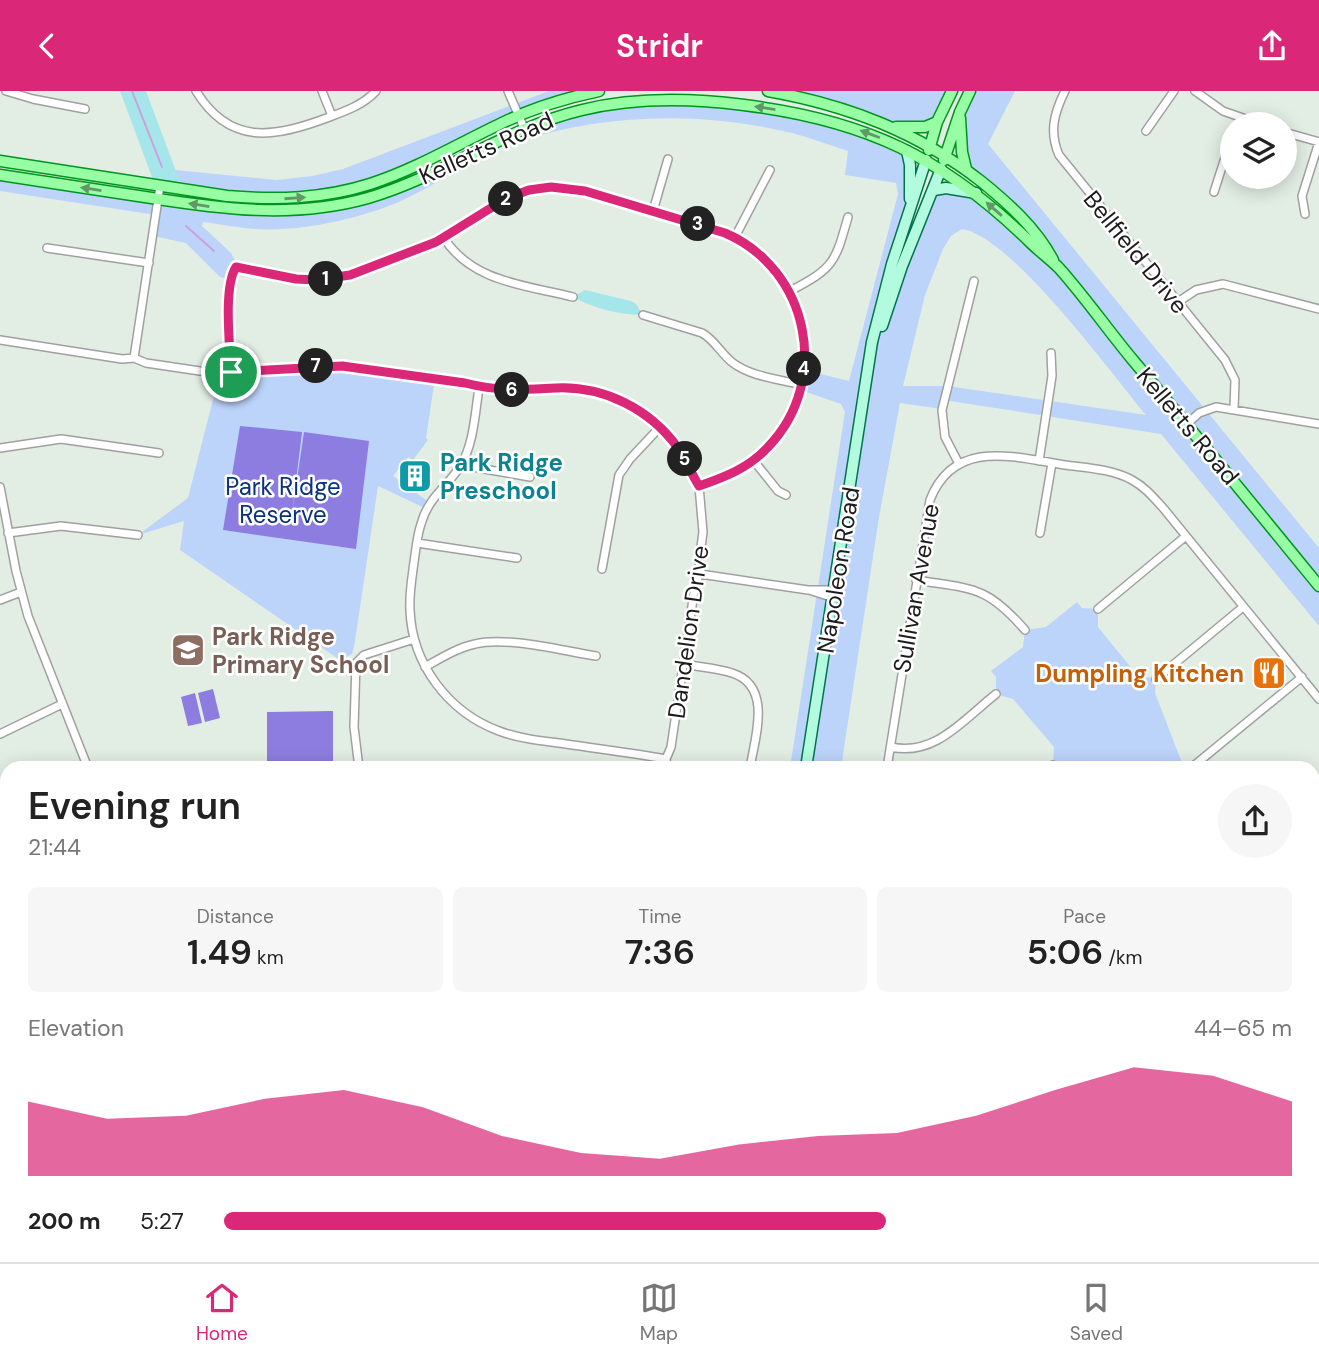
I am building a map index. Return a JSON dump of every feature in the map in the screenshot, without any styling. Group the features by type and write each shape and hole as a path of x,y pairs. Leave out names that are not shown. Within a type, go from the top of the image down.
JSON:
{"main road":[{"name":"Kelletts Road","path":"0,161 258,199 288,199 334,193 401,173 518,116 559,101 599,91"},
{"name":"Kelletts Road","path":"768,91 832,105 891,126 945,155 966,169 1023,219 1043,242 1056,265"},
{"name":"Napoleon Road","path":"807,761 881,301 937,122 952,91"},
{"name":"Napoleon Road","path":"869,371 902,266 934,190 960,112 970,91"},
{"name":"Kelletts Road","path":"0,175 265,212 332,206 390,190 524,128 554,117 609,104 691,99 813,116 866,132 926,160 976,193 1056,265 1319,586"},
{"path":"960,112 962,152 966,169"},
{"path":"891,126 925,127 937,122"},
{"path":"907,151 910,165 909,209"},
{"path":"934,190 946,188 976,193"}],"street":[{"path":"6,91 85,109"},
{"path":"196,91 209,109 220,118 239,129 256,133 284,133 359,105 376,91"},
{"path":"322,91 332,116"},
{"path":"508,91 524,128"},
{"name":"Bellfield Drive","path":"1065,91 1055,113 1053,125 1059,155 1228,365 1236,386 1234,409"},
{"path":"1146,131 1174,91"},
{"path":"1195,91 1224,112"},
{"path":"1297,136 1319,142 1302,196 1305,214"},
{"path":"653,211 668,159"},
{"path":"735,237 770,170"},
{"path":"1214,192 1220,173"},
{"path":"134,358 160,186"},
{"path":"231,372 229,306 236,267 288,278 337,278 362,271 443,238 499,202 521,193 542,188 577,189 735,237 765,260 790,291 799,312 806,361 802,385 781,432 754,461 727,476 699,486"},
{"path":"790,291 819,276 830,265 838,251 848,217"},
{"path":"443,238 458,258 476,270 573,297"},
{"path":"47,248 149,263"},
{"path":"974,281 942,410 945,437 959,464 990,455 1113,473 1134,481 1150,493 1319,699"},
{"path":"1178,302 1196,290 1223,284 1319,309"},
{"path":"643,315 702,333 732,362 746,370 802,385"},
{"name":"Dandelion Drive","path":"0,340 122,359 134,358 146,363 231,372 342,366 465,383 478,388 568,388 595,392 638,409 660,427 682,454 699,486 702,521 700,574 695,586 671,747 666,759"},
{"path":"1040,461 1052,376 1051,353"},
{"path":"478,388 470,441 461,465 429,504 417,543 409,603 414,639 425,667 440,690 453,703 474,719 499,731 537,740 666,759"},
{"path":"1187,424 1199,413 1210,408 1234,409 1319,424"},
{"path":"602,569 619,475 660,427"},
{"path":"0,448 61,439 159,453"},
{"path":"754,461 778,491 786,495"},
{"path":"1040,533 1052,463"},
{"name":"Sullivan Avenue","path":"888,761 930,500 942,478 959,464"},
{"path":"461,465 530,477"},
{"path":"0,489 21,592 40,653 85,761"},
{"path":"8,533 61,526 138,535"},
{"path":"1098,609 1186,536"},
{"path":"417,543 517,558"},
{"path":"700,574 835,594"},
{"path":"916,580 965,587 984,593 1002,604 1025,630"},
{"path":"0,600 21,592"},
{"path":"1156,679 1243,607"},
{"path":"358,761 355,740 355,657 414,639"},
{"path":"425,667 460,648 483,642 503,642 596,656"},
{"path":"684,664 734,673 752,687 759,712 751,761"},
{"path":"1199,761 1301,677"},
{"path":"891,747 914,749 936,742 996,694"},
{"path":"0,734 62,704"},
{"path":"0,1188 0,1214"}],"shaded area":[{"path":"120,91 146,91 183,190 155,185"},
{"path":"585,290 631,301 643,315 607,310 573,297"}],"green space":[{"path":"549,91 599,91 559,101 420,164 312,197 183,190 175,170 277,180 312,176 343,169"},
{"path":"768,91 952,91 937,122 891,126"},
{"path":"970,91 1015,91 988,144 1319,548 1319,626 1161,434 944,400 942,409 900,403 879,517 842,761 791,761 845,412 841,404 800,390 804,370 849,381 898,194 896,183 845,175 848,151 799,135 758,126 723,121 653,119 583,126 514,143 401,201 349,219 273,229 203,222 202,226 231,253 238,266 232,280 220,277 186,243 153,236 156,215 0,191 0,175 265,212 370,197 500,138 630,101 792,112 907,151 909,209 870,365 883,322 934,190 976,193 1048,250 966,169 960,112","holes":["962,229 983,237 1007,255 1060,309 1146,415 947,386 903,386 925,295 951,236"]},
{"name":"Park Ridge Reserve","path":"318,365 435,378 426,438 428,440 413,460 408,457 393,476 430,503 427,509 378,486 355,641 352,654 340,660 180,550 184,521 138,535 188,498 220,372"},
{"path":"240,426 302,432 292,514 304,432 369,441 356,549 223,530"},
{"path":"1077,602 1082,608 1098,609 1098,627 1137,675 1156,679 1155,693 1181,761 1053,761 1054,747 1013,699 996,694 996,677 991,671 1023,647 1025,630 1046,627"},
{"path":"213,689 220,718 205,722 198,693"},
{"path":"195,693 202,723 188,726 181,697"},
{"path":"333,711 333,761 267,761 267,712"}],"waterway":[{"path":"132,91 162,167"},
{"path":"186,226 214,251"}],"place":[{"name":"Park Ridge Preschool","path":"415,476"},
{"name":"Park Ridge Primary School","path":"188,650"},
{"name":"Dumpling Kitchen","path":"1269,673"}],"route":[{"path":"551,187 585,191 715,229 745,243 772,267 790,291 802,322 806,353 798,400 781,432 754,461 727,476 699,486 669,437 638,409 608,395 568,388 478,388 465,383 342,366 231,372 229,306 236,267 242,266 296,279 316,280 350,275 436,242 507,198 529,190 551,187"}]}
